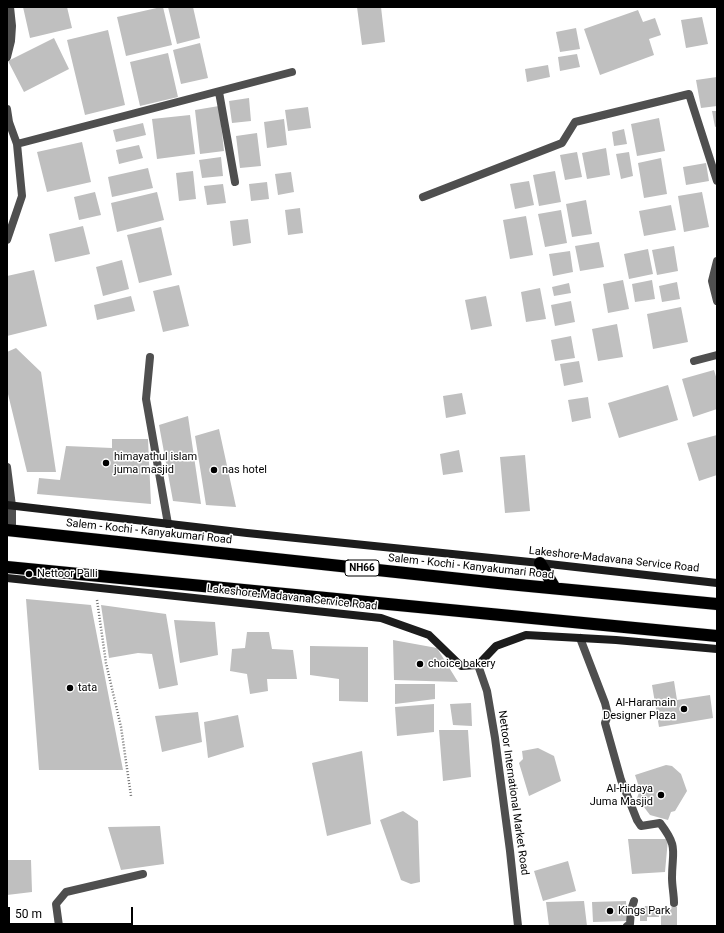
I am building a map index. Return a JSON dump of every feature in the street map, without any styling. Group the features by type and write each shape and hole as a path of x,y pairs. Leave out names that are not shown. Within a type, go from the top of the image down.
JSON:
{"highway":[{"name":"Salem - Kochi - Kanyakumari Road","path":"9,530 717,604"},
{"path":"540,563 555,588"},
{"path":"7,567 717,636"}],"street":[{"path":"7,57 11,41 12,26 10,7"},
{"path":"17,144 292,72"},
{"path":"219,92 236,182"},
{"path":"423,197 562,143 575,122 689,94 717,181"},
{"path":"7,109 9,122 17,144 22,196 7,240"},
{"path":"717,261 712,281 717,301"},
{"path":"694,361 717,355"},
{"path":"150,357 146,399 168,524"},
{"path":"7,467 10,506 9,530"},
{"name":"Lakeshore-Madavana Service Road","path":"10,506 717,583"},
{"name":"Lakeshore-Madavana Service Road","path":"7,578 381,618 429,635 461,666 478,665"},
{"path":"478,665 496,646 526,636 623,640 717,650"},
{"path":"580,638 605,703 608,716 605,723 609,738 622,780 637,820 641,826 660,823 673,844 674,852 672,878 674,903"},
{"name":"Nettoor International Market Road","path":"478,665 487,691 495,738 518,926"},
{"path":"59,926 56,904 66,892 143,874"},
{"path":"627,926 630,924 631,910 634,901"}],"path":[{"path":"96,588 106,663 121,727 131,796"}],"building":[{"path":"23,7 67,7 72,28 30,38"},
{"path":"163,7 172,45 126,56 117,17"},
{"path":"168,7 193,7 200,38 177,44"},
{"path":"357,7 381,7 385,42 362,45"},
{"path":"638,10 643,22 655,18 661,35 649,39 654,55 600,75 584,29"},
{"path":"702,17 708,44 686,48 681,20"},
{"path":"576,28 580,49 560,52 556,32"},
{"path":"108,30 125,105 85,115 67,40"},
{"path":"54,38 69,69 24,92 8,61"},
{"path":"200,43 208,78 181,84 173,50"},
{"path":"168,53 178,97 140,106 130,62"},
{"path":"577,54 580,67 560,71 558,57"},
{"path":"548,65 550,77 527,82 525,69"},
{"path":"717,77 717,106 701,108 696,80"},
{"path":"249,98 251,121 232,123 229,101"},
{"path":"219,106 224,151 200,154 195,110"},
{"path":"308,107 311,128 288,131 285,110"},
{"path":"712,111 717,111 717,126 715,127"},
{"path":"190,115 195,154 157,159 152,119"},
{"path":"659,118 665,151 637,156 631,124"},
{"path":"284,119 287,145 267,148 264,122"},
{"path":"143,123 146,135 116,142 113,130"},
{"path":"624,129 627,144 614,146 612,132"},
{"path":"257,133 261,166 240,168 236,136"},
{"path":"82,142 91,182 47,192 37,152"},
{"path":"139,145 143,158 119,164 116,150"},
{"path":"606,148 610,175 587,179 582,153"},
{"path":"577,152 582,177 565,180 560,155"},
{"path":"629,152 633,176 621,179 616,154"},
{"path":"221,157 223,176 202,178 199,160"},
{"path":"661,158 667,194 644,198 638,163"},
{"path":"706,163 709,181 686,185 683,167"},
{"path":"148,168 153,188 112,197 108,177"},
{"path":"193,171 196,199 179,201 176,173"},
{"path":"555,171 561,202 539,206 533,175"},
{"path":"291,172 294,192 278,195 275,174"},
{"path":"529,181 534,205 515,209 510,184"},
{"path":"267,182 269,199 251,201 249,184"},
{"path":"223,184 226,203 207,205 204,186"},
{"path":"95,192 101,215 79,220 74,197"},
{"path":"157,192 164,220 117,232 111,203"},
{"path":"702,192 709,227 684,232 678,196"},
{"path":"586,200 592,234 572,237 566,204"},
{"path":"671,205 676,230 644,236 639,211"},
{"path":"300,208 303,233 288,235 285,210"},
{"path":"561,210 567,243 545,247 538,214"},
{"path":"526,216 533,255 510,259 503,220"},
{"path":"248,219 251,243 233,246 230,221"},
{"path":"83,226 90,254 55,262 49,234"},
{"path":"161,227 172,275 139,283 127,235"},
{"path":"599,242 604,267 580,271 575,246"},
{"path":"674,246 678,271 657,275 652,250"},
{"path":"648,249 653,274 629,279 624,254"},
{"path":"570,251 573,272 553,276 549,254"},
{"path":"122,260 129,289 103,296 96,267"},
{"path":"34,270 47,326 7,336 7,276"},
{"path":"623,280 629,309 608,313 603,284"},
{"path":"652,280 655,299 635,302 632,284"},
{"path":"677,282 680,299 662,302 659,286"},
{"path":"569,283 571,293 554,296 552,287"},
{"path":"179,285 189,326 163,332 153,291"},
{"path":"540,288 546,319 526,322 521,292"},
{"path":"131,296 135,311 97,320 94,305"},
{"path":"486,296 492,326 471,330 465,300"},
{"path":"571,301 575,322 555,326 551,305"},
{"path":"681,307 688,342 653,349 647,314"},
{"path":"617,324 623,357 598,361 592,329"},
{"path":"571,336 575,358 555,361 551,340"},
{"path":"16,348 41,372 56,472 27,472 7,390 7,352"},
{"path":"579,361 583,382 564,386 560,364"},
{"path":"714,370 717,380 717,409 693,417 682,379"},
{"path":"668,385 678,420 619,438 608,403"},
{"path":"462,393 466,414 446,418 443,396"},
{"path":"588,397 591,418 572,422 568,400"},
{"path":"188,416 201,504 173,501 159,425"},
{"name":"nas hotel","path":"219,429 236,507 206,505 195,436"},
{"path":"717,435 717,475 699,481 687,443"},
{"name":"himayathul islam juma masjid","path":"112,439 148,439 151,504 37,494 39,478 60,480 66,446 112,448"},
{"path":"459,450 463,472 443,475 440,454"},
{"path":"525,455 530,511 505,513 500,457"},
{"name":"tata","path":"26,599 91,605 123,770 39,770"},
{"path":"101,605 166,614 178,685 159,689 152,654 138,653 109,658"},
{"path":"174,620 215,622 218,655 180,663"},
{"path":"247,632 269,632 272,649 293,650 297,679 267,679 268,691 250,694 247,674 230,671 232,649 245,648"},
{"name":"choice bakery","path":"393,640 437,648 458,682 394,680"},
{"path":"310,646 368,647 368,702 339,701 339,679 310,675"},
{"name":"Al-Haramain Designer Plaza","path":"674,681 677,700 710,695 713,718 659,727 652,685"},
{"path":"395,684 435,684 435,699 395,704"},
{"path":"471,703 472,726 453,725 450,704"},
{"path":"434,704 434,732 397,736 395,707"},
{"path":"198,712 202,742 162,752 155,716"},
{"path":"238,715 244,747 208,758 204,722"},
{"path":"439,730 468,730 471,777 443,781"},
{"path":"538,748 554,756 561,781 529,796 519,763 523,759 522,751"},
{"path":"362,751 371,824 327,836 312,763"},
{"name":"Al-Hidaya Juma Masjid","path":"666,765 672,766 681,774 687,791 675,811 671,812 668,820 650,815 637,798 640,790 635,775"},
{"path":"403,811 418,821 420,882 411,884 401,880 380,820"},
{"path":"160,826 164,864 121,870 108,827"},
{"path":"628,839 668,839 665,872 632,874"},
{"path":"7,860 31,860 32,892 7,895"},
{"path":"568,861 576,891 543,901 534,871"},
{"path":"584,901 587,926 549,926 546,902"},
{"name":"Kings Park","path":"626,901 627,921 593,922 592,902"},
{"path":"645,906 652,906 652,912 659,912 659,917 647,917 647,921 640,921 640,910 644,910"},
{"path":"661,907 677,907 677,926 661,926"}],"place":[{"name":"himayathul islam juma masjid","path":"106,463"},
{"name":"nas hotel","path":"214,470"},
{"name":"Nettoor Palli","path":"29,574"},
{"name":"choice bakery","path":"420,664"},
{"name":"tata","path":"70,688"},
{"name":"Al-Haramain Designer Plaza","path":"684,709"},
{"name":"Al-Hidaya Juma Masjid","path":"661,795"},
{"name":"Kings Park","path":"610,911"}]}
